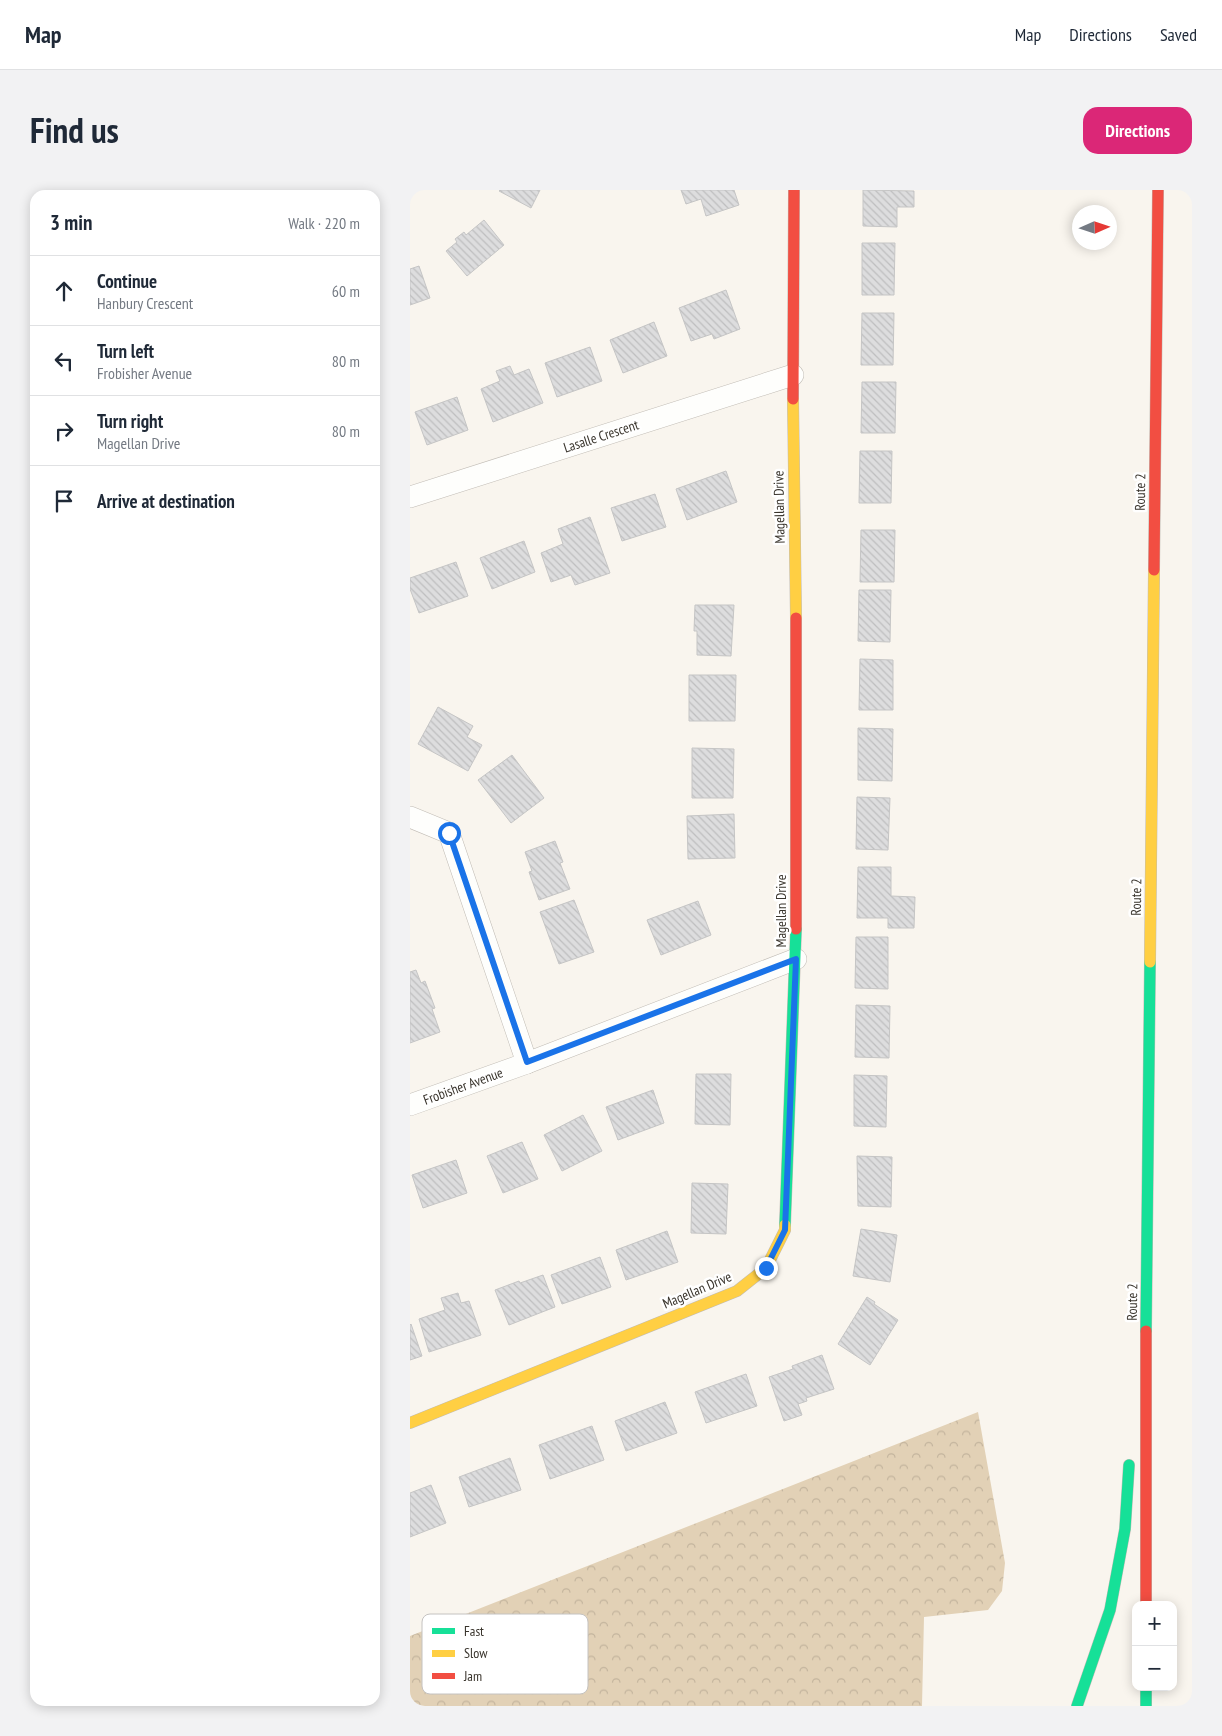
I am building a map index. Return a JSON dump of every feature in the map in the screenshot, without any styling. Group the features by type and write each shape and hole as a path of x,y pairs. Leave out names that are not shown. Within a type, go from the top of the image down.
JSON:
{"main road":[{"name":"Magellan Drive","path":"410,1424 738,1291 766,1268 785,1230 796,959 794,190"},
{"name":"Route 2","path":"1146,1601 1146,1362 1158,190"},
{"path":"1134,1424 1146,1362"},
{"path":"1078,1706 1110,1610 1125,1529 1130,1451"},
{"path":"1146,1691 1146,1706"}],"street":[{"name":"Lasalle Crescent","path":"410,496 793,375"},
{"path":"410,817 449,833 527,1062"},
{"name":"Frobisher Avenue","path":"410,1105 796,959"}],"green space":[{"path":"978,1412 1005,1563 1002,1591 988,1610 924,1617 922,1706 410,1706 410,1636 422,1631 422,1694 588,1694 588,1614 466,1614"}],"building":[{"path":"500,190 540,190 531,208"},
{"path":"681,190 734,190 739,205 706,216 701,199 686,204"},
{"path":"863,190 914,191 914,207 897,207 897,227 863,226"},
{"path":"484,220 504,245 467,276 446,251 457,242 455,239 464,232 466,235"},
{"path":"862,243 895,243 894,295 862,295"},
{"path":"419,266 430,298 410,305 410,269"},
{"path":"726,290 740,329 714,339 712,334 691,341 679,308"},
{"path":"862,313 894,313 893,365 861,365"},
{"path":"654,322 667,356 623,373 610,340"},
{"path":"590,347 602,381 557,397 545,363"},
{"path":"510,366 514,375 529,369 543,403 493,422 481,389 500,381 496,371"},
{"path":"862,382 896,382 895,433 861,433"},
{"path":"457,397 468,430 427,445 415,412"},
{"path":"860,451 892,451 891,503 859,503"},
{"path":"726,471 737,502 687,520 676,489"},
{"path":"655,494 666,527 622,541 611,508"},
{"path":"590,517 610,573 575,585 571,575 551,582 541,553 563,544 558,529"},
{"path":"861,530 895,530 894,582 860,582"},
{"path":"524,541 535,572 492,589 480,558"},
{"path":"456,562 468,596 419,613 410,589 410,578"},
{"path":"859,590 891,590 890,642 858,641"},
{"path":"695,605 734,605 731,656 697,655 697,631 694,631"},
{"path":"860,659 893,660 893,710 859,710"},
{"path":"689,675 736,675 735,721 689,721"},
{"path":"438,707 473,726 467,737 482,745 468,771 418,744"},
{"path":"858,728 893,729 892,781 858,780"},
{"path":"692,748 734,749 733,798 692,798"},
{"path":"512,755 544,798 511,823 478,780"},
{"path":"857,797 890,798 888,850 856,849"},
{"path":"734,814 735,858 688,859 687,816"},
{"path":"555,841 563,862 560,863 570,889 539,900 529,872 532,871 525,852"},
{"path":"858,867 891,867 891,896 915,897 914,928 888,928 888,918 857,918"},
{"path":"574,900 594,952 559,964 540,912"},
{"path":"698,901 711,935 661,955 647,920"},
{"path":"856,937 888,937 888,989 855,988"},
{"path":"416,970 421,983 425,981 435,1008 432,1009 440,1032 410,1043 410,972"},
{"path":"856,1005 890,1006 889,1058 855,1057"},
{"path":"696,1074 731,1074 730,1125 695,1124"},
{"path":"854,1075 887,1076 886,1127 854,1126"},
{"path":"653,1090 664,1123 618,1140 606,1107"},
{"path":"583,1115 602,1151 562,1171 544,1135"},
{"path":"522,1142 538,1179 503,1193 487,1156"},
{"path":"857,1156 892,1157 891,1207 858,1206"},
{"path":"456,1160 467,1193 423,1208 412,1175"},
{"path":"692,1183 728,1184 726,1234 691,1233"},
{"path":"861,1229 897,1235 890,1282 853,1276"},
{"path":"667,1231 678,1262 626,1280 616,1250"},
{"path":"600,1257 611,1287 562,1304 551,1275"},
{"path":"543,1275 555,1307 509,1325 495,1290"},
{"path":"458,1293 461,1303 469,1301 481,1335 429,1352 419,1319 445,1310 441,1298"},
{"path":"867,1297 898,1320 870,1365 838,1344"},
{"path":"410,1325 422,1356 410,1360"},
{"path":"822,1355 834,1389 806,1398 807,1401 798,1404 802,1415 784,1421 769,1377 793,1369 792,1366"},
{"path":"746,1374 757,1406 706,1423 695,1392"},
{"path":"665,1402 677,1433 626,1451 615,1421"},
{"path":"592,1426 604,1460 550,1479 539,1445"},
{"path":"510,1458 521,1490 469,1507 459,1477"},
{"path":"431,1485 446,1523 410,1537 410,1493"}],"traffic: fast":[{"path":"785,1225 796,929"},
{"path":"1146,1331 1150,962"},
{"path":"1077,1706 1110,1610 1125,1529 1129,1465"},
{"path":"1146,1691 1146,1706"}],"traffic: slow":[{"path":"793,399 796,618"},
{"path":"1150,962 1154,570"},
{"path":"410,1423 737,1291 766,1268 785,1230 785,1225"}],"traffic: jam":[{"path":"793,399 794,190"},
{"path":"1154,570 1158,190"},
{"path":"796,618 796,929"},
{"path":"1146,1331 1146,1601"}],"route":[{"path":"449,833 527,1062 796,959 785,1230 766,1268"}]}
